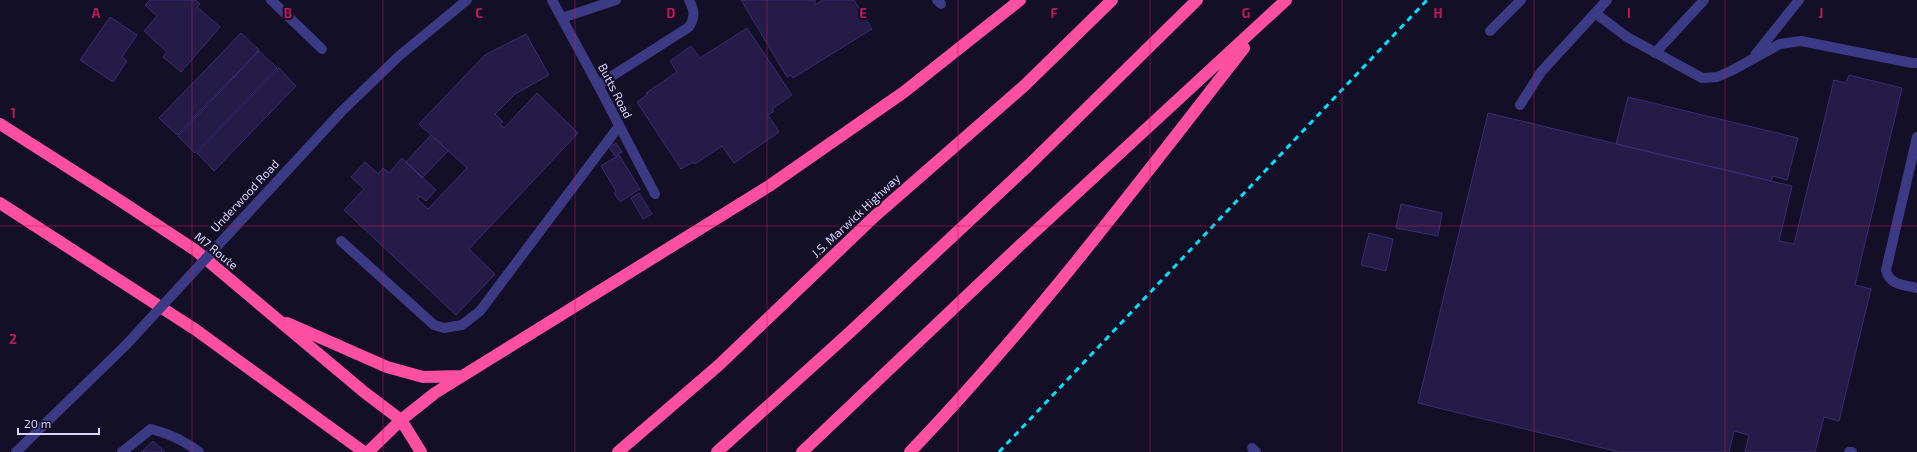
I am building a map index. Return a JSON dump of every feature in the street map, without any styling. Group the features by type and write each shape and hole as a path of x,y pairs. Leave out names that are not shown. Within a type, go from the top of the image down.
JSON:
{"highway":[{"path":"368,452 401,420 435,393 769,186 904,92 1020,0"},
{"name":"J.S. Marwick Highway","path":"618,452 719,365 875,216 1024,86 1112,0"},
{"path":"717,452 848,334 1030,164 1197,0"},
{"path":"802,452 1015,250 1286,0"},
{"path":"910,452 957,403 1069,272 1267,18"},
{"name":"M7 Route","path":"0,124 195,250 364,392 401,420"},
{"path":"0,202 196,330 364,452"},
{"path":"275,318 386,367 423,376 462,376"},
{"path":"401,420 421,452"}],"street":[{"path":"271,0 322,49"},
{"name":"Underwood Road","path":"16,452 126,345 342,111 399,56 467,0"},
{"name":"Butts Road","path":"552,0 655,194"},
{"path":"562,18 616,0"},
{"path":"598,85 688,27 693,19 694,11 689,0"},
{"path":"1490,31 1521,0"},
{"path":"1520,105 1541,72 1607,0"},
{"path":"1656,53 1704,0"},
{"path":"1751,59 1799,0"},
{"path":"1595,13 1627,37 1702,78 1717,76 1731,71 1780,44 1801,41 1912,64 1917,63"},
{"path":"341,241 434,325 444,328 462,325 480,311 504,281 619,126"},
{"path":"1917,137 1886,270 1890,279 1896,284 1917,288"},
{"path":"122,452 151,429 172,435 187,442 199,452"}],"building":[{"path":"150,0 196,0 200,4 197,7 220,27 181,72 163,57 167,52 144,31 157,16 145,5"},
{"path":"741,0 815,0 815,5 823,0 854,0 872,29 793,78 791,75 787,77"},
{"path":"110,17 137,35 122,57 127,61 113,82 80,60"},
{"path":"747,28 792,95 772,109 774,111 768,115 779,132 734,163 722,146 695,164 693,162 681,169 637,102 648,94 646,93 677,72 670,61 691,46 700,58"},
{"path":"241,33 259,50 177,135 159,118"},
{"path":"526,34 549,75 515,94 495,114 503,122 500,124 504,128 537,93 578,133 469,249 495,274 456,315 344,210 364,189 351,177 365,162 378,174 383,168 389,173 402,158 436,190 426,201 420,196 417,199 428,209 467,168 419,124 485,55"},
{"path":"259,51 277,68 195,153 178,136"},
{"path":"279,68 296,86 214,171 197,153"},
{"path":"1849,75 1902,88 1855,285 1871,289 1839,421 1824,417 1815,452 1745,452 1749,435 1734,431 1729,452 1619,452 1418,403 1488,113 1792,186 1779,241 1794,244 1834,80 1846,83"},
{"path":"1628,97 1798,138 1787,180 1773,176 1771,181 1616,144"},
{"path":"431,135 448,151 422,178 406,162"},
{"path":"616,143 622,152 615,156 609,147"},
{"path":"619,155 640,189 620,202 614,193 616,191 601,166"},
{"path":"639,193 652,214 643,219 631,198"},
{"path":"1401,204 1442,213 1438,236 1396,228"},
{"path":"1369,233 1393,239 1386,271 1361,265"},
{"path":"153,441 165,452 141,452"}],"railway":[{"path":"999,452 1427,0"}]}
